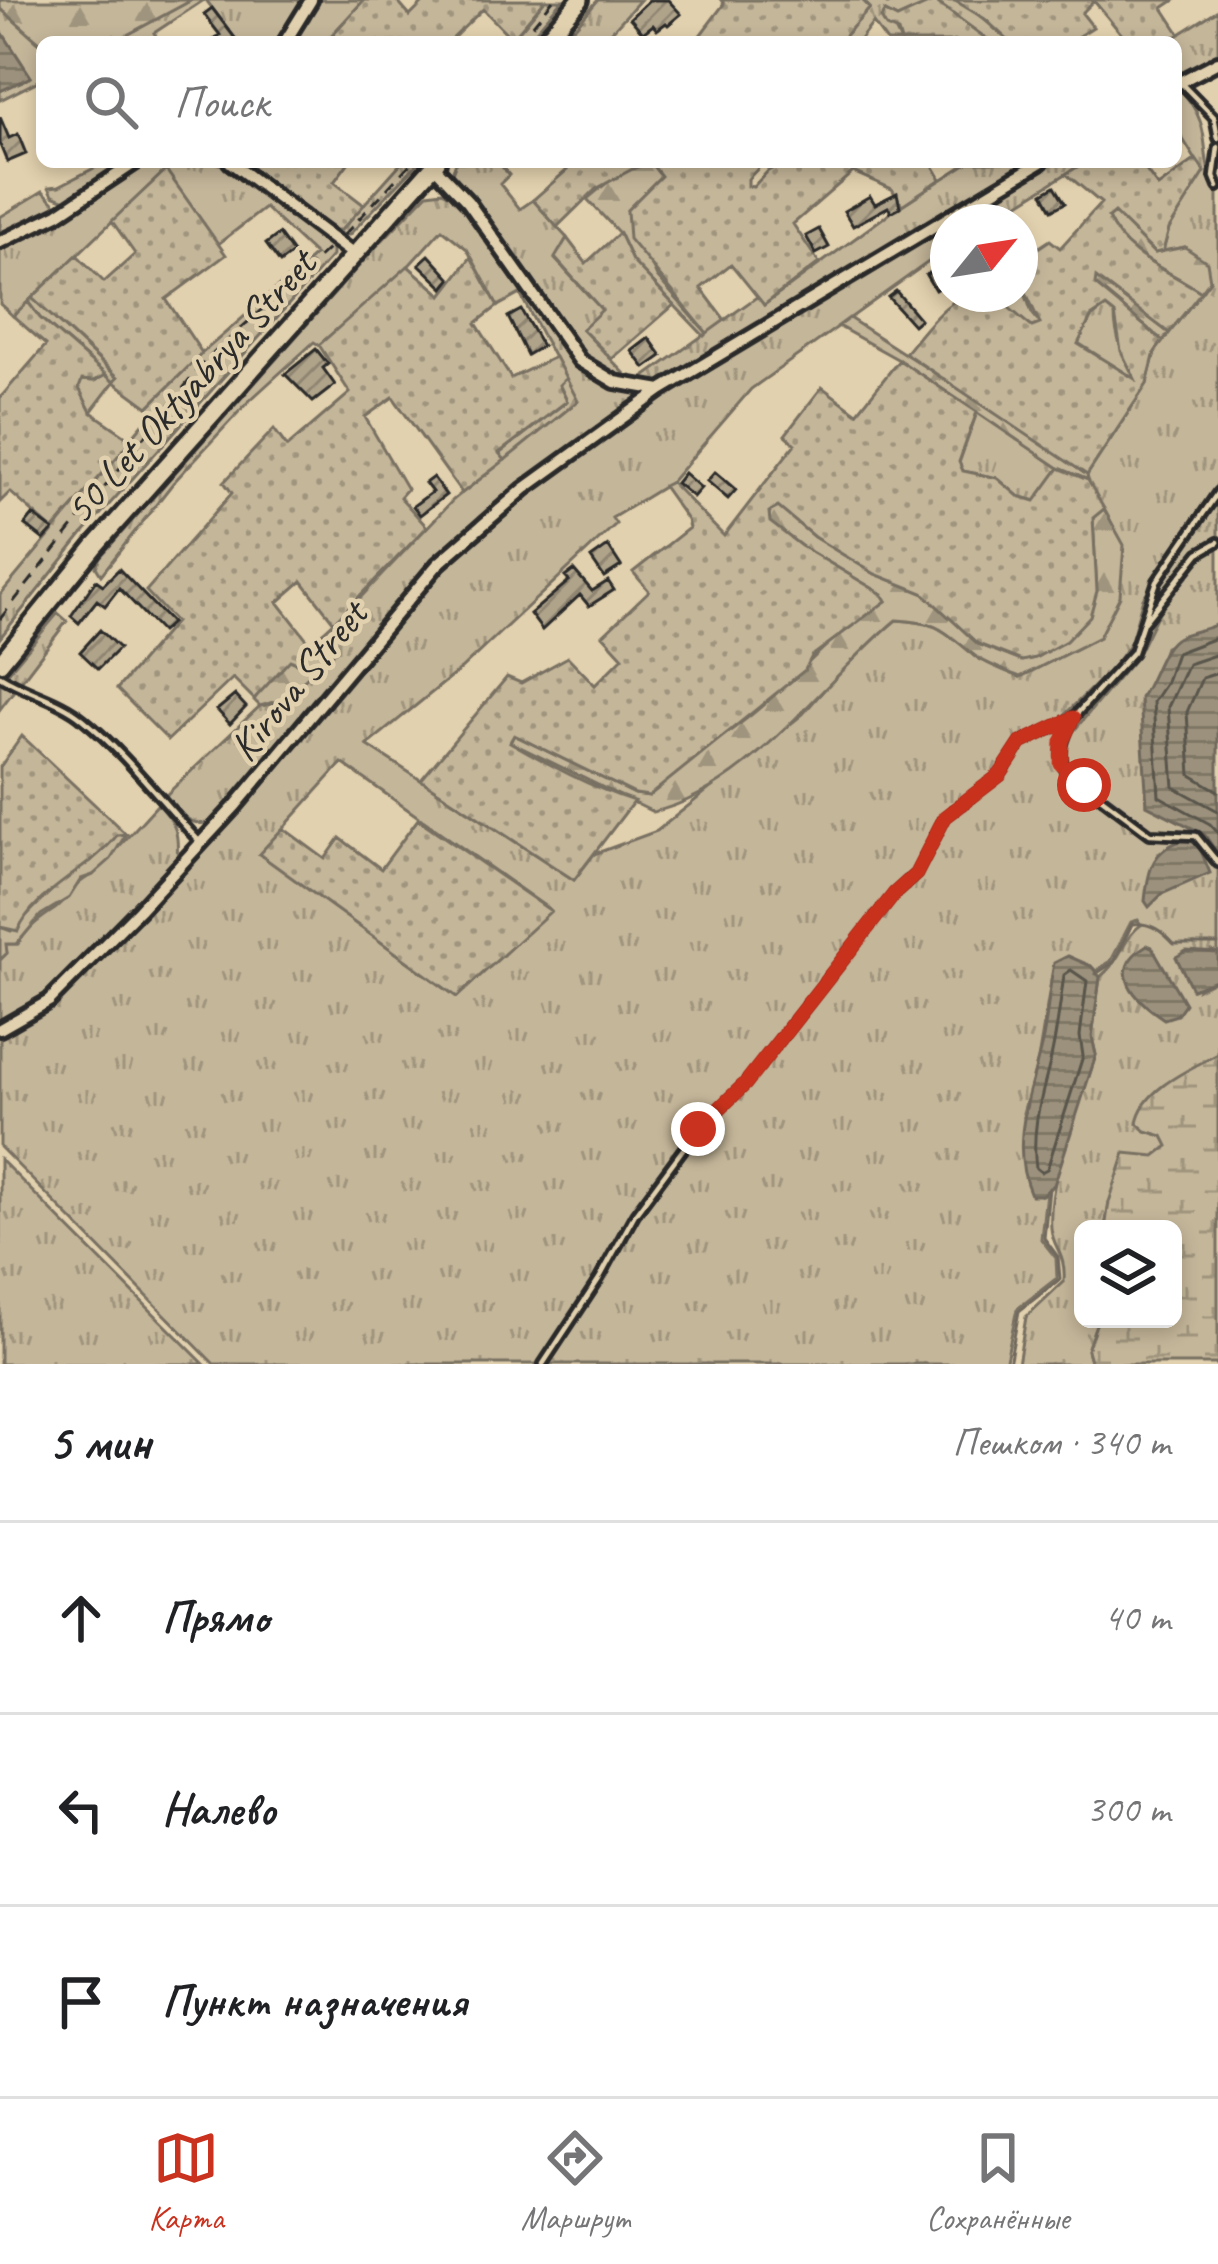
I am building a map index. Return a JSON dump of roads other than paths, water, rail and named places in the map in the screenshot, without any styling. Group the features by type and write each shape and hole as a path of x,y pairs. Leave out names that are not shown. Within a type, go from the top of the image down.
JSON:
{"main road":[{"path":"548,36 580,0"},
{"name":"50 Let Oktyabrya Street","path":"0,663 95,546 431,168"}],"street":[{"path":"289,36 311,0"},
{"path":"1182,81 1218,62"},
{"path":"0,242 58,214 127,168"},
{"path":"238,168 354,255"},
{"path":"438,168 468,202 580,361 615,382 661,390"},
{"name":"Kirova Street","path":"0,1029 49,1001 236,805 438,564 524,489 661,390 1031,168"}],"lane":[{"path":"1182,87 1214,117 1218,138"},
{"path":"1218,147 1214,177 1218,187"},
{"path":"1218,492 1157,581 1133,652 1073,718 1062,742 1061,764 1150,834 1196,836 1218,863"},
{"path":"1140,626 1199,554 1218,542"},
{"path":"0,676 85,720 200,843"},
{"path":"543,1364 635,1214 698,1129 745,1084 895,893 916,874 945,817 1000,775 1021,743 1073,718"}],"water":[{"path":"0,29 31,77 0,91"},
{"path":"1218,624 1218,854 1204,834 1147,805 1140,698 1172,641"},
{"path":"1188,839 1199,846 1210,873 1162,894 1149,907 1146,890 1154,861 1167,848"},
{"path":"1147,945 1185,1004 1177,1015 1164,1019 1129,985 1128,965"},
{"path":"1186,951 1218,953 1218,979 1192,989 1176,957"},
{"path":"1068,956 1091,966 1100,977 1092,1037 1096,1055 1054,1185 1042,1195 1031,1195 1022,1156 1024,1116 1043,1038 1054,963"}],"waterway":[{"path":"1096,974 1114,962 1132,924 1156,928 1174,944 1218,944"},
{"path":"1009,1364 1019,1311 1060,1279 1058,1257 1044,1238 1049,1188"}]}
